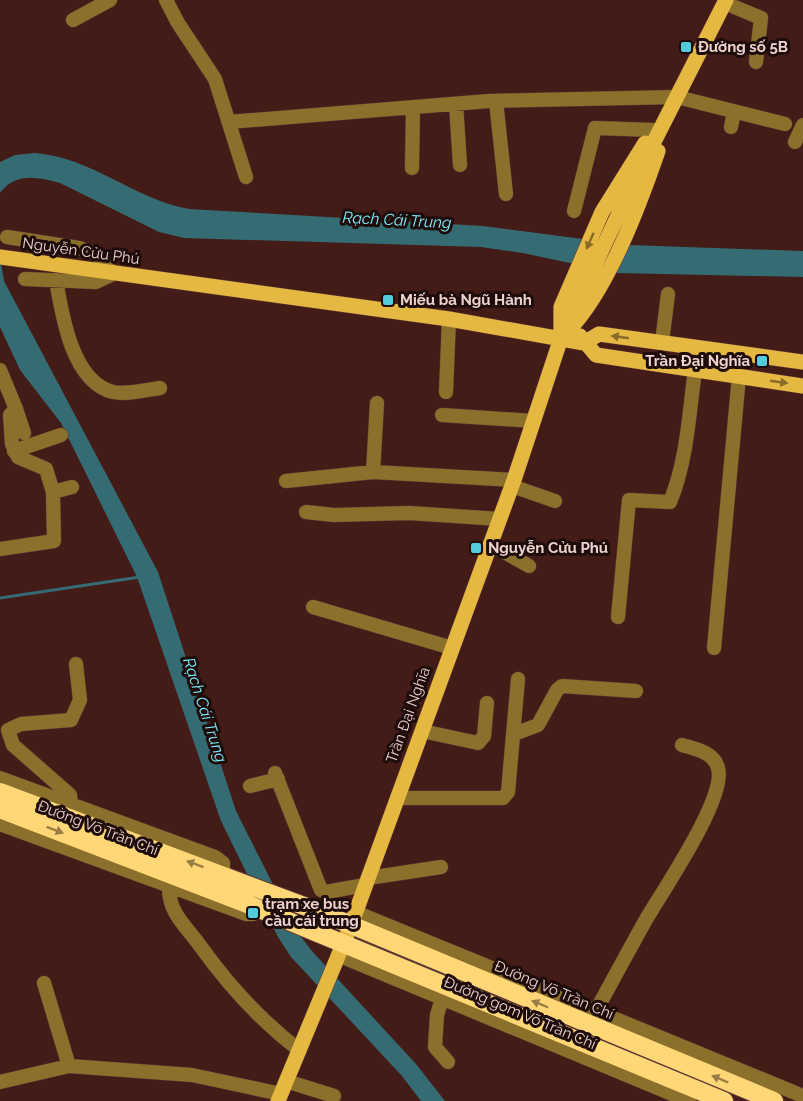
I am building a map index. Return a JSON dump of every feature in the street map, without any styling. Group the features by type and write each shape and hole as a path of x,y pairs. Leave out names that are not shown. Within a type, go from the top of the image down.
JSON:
{"highway":[{"name":"Đường Võ Trần Chí","path":"0,792 320,912 353,918 774,1101"},
{"name":"Đường Võ Trần Chí","path":"0,809 255,907 312,932 339,954"},
{"path":"339,954 724,1101"}],"main road":[{"name":"Trần Đại Nghĩa","path":"282,1092 367,881 513,483 561,338 590,275 645,190 677,97 725,1"},
{"name":"Trần Đại Nghĩa","path":"561,338 583,316 603,212 631,162 677,97"},
{"name":"Nguyễn Cửu Phú","path":"0,257 449,319 584,343 596,355 803,386"},
{"name":"Trần Đại Nghĩa","path":"561,338 561,307 590,275"},
{"path":"536,334 550,327 561,307"},
{"path":"583,316 579,331 584,343"},
{"name":"Nguyễn Cửu Phú","path":"584,343 599,334 803,362"}],"street":[{"path":"73,20 110,0"},
{"path":"166,0 178,23 215,79 246,177"},
{"path":"725,1 761,18 756,62"},
{"path":"229,122 496,101 677,97 785,124"},
{"path":"496,101 506,194"},
{"path":"456,104 460,165"},
{"path":"412,107 412,168"},
{"path":"731,127 734,112"},
{"path":"795,142 803,125"},
{"path":"574,211 595,128 654,130"},
{"path":"7,237 79,248 97,254 113,274 96,282 25,279"},
{"path":"57,280 63,318 80,364 92,382 114,392 160,388"},
{"path":"662,342 668,294"},
{"path":"446,392 449,319"},
{"path":"0,370 24,434"},
{"path":"618,617 629,500 670,502 676,488 686,442 695,370"},
{"path":"714,648 739,376"},
{"path":"374,472 377,403"},
{"path":"0,549 54,541 53,492 46,469 21,459 9,447 10,415 16,409"},
{"path":"442,416 533,421"},
{"path":"9,447 61,435"},
{"path":"286,481 374,472 513,483 555,501"},
{"path":"53,492 72,487"},
{"path":"306,512 334,515 410,513 500,519"},
{"path":"490,544 529,566"},
{"path":"313,607 452,648"},
{"path":"72,804 70,795 13,745 8,730 21,724 71,720 81,700 76,664"},
{"path":"397,798 503,798 508,792 518,679"},
{"path":"514,734 538,725 556,690 562,686 636,691"},
{"path":"422,730 478,742 484,736 487,704"},
{"path":"596,1011 684,857 718,788 719,770 716,762 705,753 682,745"},
{"path":"250,786 276,776 321,890 326,892 367,881 441,867"},
{"path":"0,778 215,857 223,863 223,875"},
{"path":"0,824 169,888 246,914 253,914 255,907"},
{"path":"169,888 172,910 217,970 260,1017 299,1050"},
{"name":"Đường gom Võ Trần Chí","path":"353,918 596,1011 803,1096"},
{"path":"44,983 69,1066"},
{"path":"444,993 437,1014 435,1047 448,1062"},
{"name":"Đường gom Võ Trần Chí","path":"444,993 689,1101"},
{"path":"0,1082 69,1066 192,1075 282,1092 334,1095"}],"water":[{"path":"35,153 75,162 150,197 189,209 483,226 629,245 803,251 803,277 616,273 523,253 481,247 184,238 159,232 60,183 35,178 20,179 6,186 0,193 0,162 15,155"},
{"path":"0,257 4,281 158,572 236,811 296,930 311,950 416,1064 445,1101 421,1101 402,1076 291,957 278,937 221,821 137,577 61,423 20,370 0,327"}],"waterway":[{"path":"0,598 140,577"}],"place":[{"name":"Đường số 5B","path":"686,47"},
{"name":"Miếu bà Ngũ Hành","path":"388,300"},
{"name":"Trần Đại Nghĩa","path":"762,361"},
{"name":"Nguyễn Cửu Phú","path":"476,548"},
{"name":"trạm xe bus cầu cái trung","path":"253,913"}],"water label":[{"name":"Rạch Cái Trung","path":"397,220"},
{"name":"Rạch Cái Trung","path":"205,710"}]}
